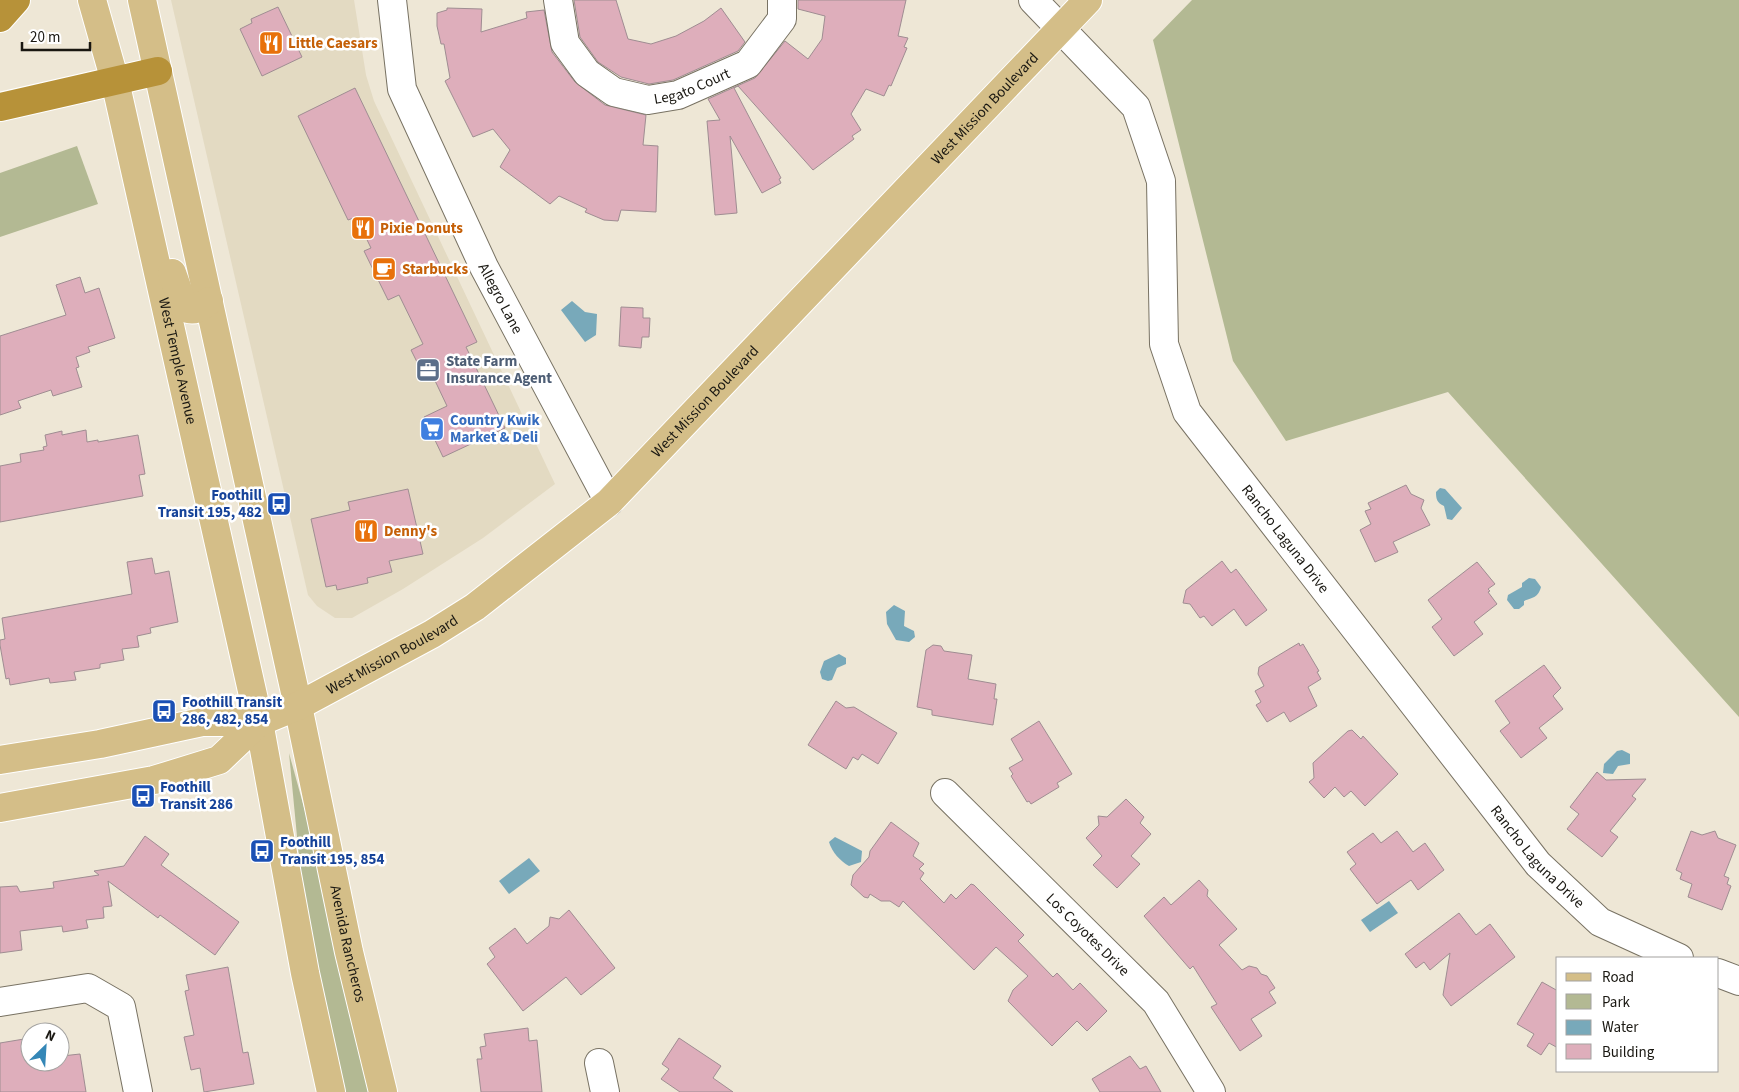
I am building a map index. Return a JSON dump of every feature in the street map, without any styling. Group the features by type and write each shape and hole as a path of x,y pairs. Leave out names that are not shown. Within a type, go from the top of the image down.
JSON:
{"highway":[{"path":"0,18 16,0"},
{"path":"0,107 158,71"}],"main road":[{"name":"West Temple Avenue","path":"92,0 115,81 259,722"},
{"path":"142,0 298,706"},
{"name":"West Mission Boulevard","path":"259,722 298,706 432,634 475,607 609,502 1088,0"},
{"path":"140,195 182,304 190,310 198,309 210,301"},
{"name":"Avenida Rancheros","path":"298,706 349,952 383,1092"},
{"path":"0,760 100,744 202,722 259,722"},
{"path":"0,808 154,780 219,760 259,722"},
{"path":"259,722 305,973 331,1092"}],"street":[{"name":"Allegro Lane","path":"392,0 402,89 484,268 609,502"},
{"name":"Legato Court","path":"558,0 565,43 587,73 614,92 648,100 678,96 748,64 782,19 782,0"},
{"path":"1033,0 1062,28"},
{"name":"Rancho Laguna Drive","path":"1062,28 1136,107 1146,134 1160,181 1164,344 1187,412 1538,864 1600,922 1677,957"},
{"name":"Los Coyotes Drive","path":"945,794 1156,1002 1211,1092"},
{"path":"1719,973 1739,981"},
{"path":"0,1002 88,988 121,1007 138,1092"},
{"path":"599,1063 605,1092"}],"shaded area":[{"path":"171,0 354,0 366,75 374,101 555,484 483,538 403,589 352,618 335,618 317,606 308,595"}],"green space":[{"path":"1192,0 1739,0 1739,717 1448,392 1286,441 1233,361 1153,40"},
{"path":"77,146 98,204 0,237 0,173"},
{"path":"289,753 341,942 376,1092 336,1092 311,982"}],"water":[{"path":"572,301 585,312 597,314 596,335 585,342 561,310"},
{"path":"1440,488 1445,489 1462,508 1452,520 1447,519 1444,506 1438,502 1436,492"},
{"path":"1529,578 1535,579 1541,587 1540,591 1535,597 1524,601 1524,605 1519,609 1514,609 1507,600 1508,595 1522,587 1522,583"},
{"path":"894,605 905,611 904,626 914,631 915,637 909,642 896,640 887,624 886,612"},
{"path":"839,654 846,658 846,664 837,668 832,680 822,679 820,672 824,661"},
{"path":"1622,750 1630,754 1630,764 1618,766 1613,774 1603,773 1604,764 1617,751"},
{"path":"835,837 862,851 861,862 849,866 840,859 834,853 829,842"},
{"path":"529,858 540,871 509,894 499,881"},
{"path":"1389,901 1398,913 1370,932 1361,920"}],"building":[{"path":"574,0 616,0 628,39 651,44 676,36 704,21 721,8 745,42 738,51 673,80 649,84 621,77 598,62 580,37"},
{"path":"798,0 906,0 898,36 908,38 904,47 907,48 891,86 889,85 884,96 866,89 851,114 861,130 852,136 854,139 813,170 738,86 734,88 781,178 779,179 781,183 762,193 730,136 737,213 715,215 707,121 720,120 708,99 755,78 785,41 808,59 822,39 825,16 798,9"},
{"name":"Little Caesars","path":"278,7 302,57 262,76 240,29 252,23 251,19"},
{"path":"447,8 482,9 481,32 527,18 526,12 544,10 552,52 575,82 605,105 646,115 643,145 658,146 656,212 621,210 618,221 604,220 585,212 587,209 559,196 550,204 500,167 510,150 493,129 473,137 445,81 450,78 444,44 441,44 437,26 437,13 447,10"},
{"path":"355,88 477,342 466,347 505,428 443,457 424,417 447,406 429,368 422,372 411,350 423,344 399,295 388,300 364,251 371,248 356,217 348,220 298,116"},
{"path":"80,277 85,293 99,288 115,338 88,347 90,352 76,357 79,367 76,368 82,387 53,396 51,390 18,401 21,408 0,415 0,336 66,315 56,285"},
{"path":"621,307 643,308 643,318 650,318 649,337 642,337 641,348 619,346"},
{"path":"86,430 87,442 138,435 145,474 139,475 143,496 0,522 0,466 21,462 20,454 44,450 43,447 47,446 45,435 62,431 62,435"},
{"path":"1406,485 1411,494 1424,500 1421,508 1430,525 1393,542 1398,552 1375,562 1360,530 1371,524 1365,511 1371,509 1368,503"},
{"name":"Denny's","path":"408,489 423,554 389,561 392,572 367,578 368,583 337,590 336,585 326,587 311,519 350,510 348,502"},
{"path":"152,558 155,574 169,571 178,622 150,628 151,633 137,636 139,647 122,649 124,660 100,664 100,668 74,672 76,680 50,683 49,678 10,685 9,678 6,679 0,645 0,640 5,639 2,618 132,594 127,562"},
{"path":"1222,561 1231,573 1236,569 1267,610 1246,626 1234,609 1212,626 1204,616 1200,618 1190,604 1183,603 1186,590"},
{"path":"1477,562 1495,584 1488,589 1490,591 1488,592 1497,604 1474,622 1483,634 1454,656 1432,627 1442,619 1428,600"},
{"path":"1299,643 1300,646 1303,644 1319,671 1317,672 1321,679 1308,687 1317,706 1290,722 1284,712 1267,722 1256,705 1261,702 1255,691 1264,686 1258,674 1259,667"},
{"path":"933,645 941,646 944,651 972,655 968,679 996,684 994,699 997,699 993,725 932,715 932,710 917,707 926,650"},
{"path":"1544,665 1561,688 1553,696 1563,709 1539,728 1547,738 1521,758 1500,731 1510,723 1495,701"},
{"path":"836,701 846,708 854,707 897,733 878,764 862,754 858,760 853,757 846,769 808,745"},
{"path":"1039,721 1072,774 1057,783 1059,787 1031,804 1029,801 1027,802 1011,776 1013,774 1009,768 1023,760 1011,739"},
{"path":"1352,730 1361,739 1363,736 1398,774 1365,806 1351,791 1344,797 1335,787 1324,798 1309,782 1314,778 1313,763 1348,731"},
{"path":"1597,772 1606,780 1646,779 1632,796 1636,799 1610,831 1618,837 1602,857 1567,829 1579,814 1570,807"},
{"path":"1126,799 1144,817 1140,823 1151,834 1131,856 1140,864 1117,888 1093,865 1102,856 1086,838 1099,825 1098,816 1107,817"},
{"path":"891,822 919,843 913,856 924,864 919,869 924,873 920,879 944,903 951,894 956,899 971,884 974,885 1024,935 1018,941 1053,977 1057,973 1073,990 1080,983 1107,1011 1087,1031 1077,1021 1052,1046 1008,1001 1013,990 1028,976 996,947 974,970 903,901 899,907 890,901 881,901 870,894 868,898 864,897 851,885 853,875 869,857 870,851"},
{"path":"1397,831 1413,852 1425,843 1444,870 1418,890 1411,880 1377,904 1350,869 1356,864 1347,852 1373,833 1381,843"},
{"path":"1691,831 1702,835 1715,831 1718,838 1736,845 1724,876 1729,878 1727,884 1731,886 1722,910 1688,897 1692,884 1680,879 1682,873 1676,870"},
{"path":"145,836 169,854 161,865 239,922 215,955 160,915 158,918 108,881 112,906 103,907 104,918 86,920 88,928 63,932 62,926 20,931 22,950 0,953 0,887 17,886 20,892 54,888 53,882 99,875 94,871 124,866"},
{"path":"1199,880 1208,890 1207,896 1237,929 1219,945 1242,970 1249,966 1257,968 1261,974 1267,976 1275,988 1269,992 1276,1003 1251,1019 1262,1036 1240,1051 1211,1007 1217,1004 1193,966 1190,969 1144,916 1164,897 1171,905"},
{"path":"569,910 615,968 581,995 566,977 523,1011 487,964 495,957 489,948 515,928 527,944 549,926 550,917 559,919"},
{"path":"1459,913 1476,935 1490,924 1515,957 1451,1006 1443,995 1450,953 1430,970 1424,962 1416,968 1405,954"},
{"path":"228,967 243,1053 248,1052 254,1084 204,1092 200,1068 191,1070 184,1037 194,1035 185,991 189,990 186,975"},
{"path":"1542,982 1556,990 1556,1047 1549,1043 1541,1055 1527,1046 1534,1034 1517,1024"},
{"path":"528,1028 529,1041 537,1040 542,1092 481,1092 477,1059 482,1059 480,1047 486,1046 484,1034"},
{"path":"679,1038 721,1066 713,1078 733,1092 680,1092 661,1079 669,1069 662,1064"},
{"path":"20,1040 20,1072 70,1072 70,1055 80,1054 86,1092 0,1092 0,1043"},
{"path":"1130,1056 1140,1069 1146,1066 1161,1092 1100,1092 1092,1079"}],"place":[{"name":"Little Caesars","path":"271,43"},
{"name":"Pixie Donuts","path":"363,228"},
{"name":"Starbucks","path":"384,269"},
{"name":"State Farm Insurance Agent","path":"428,370"},
{"name":"Country Kwik Market & Deli","path":"432,429"},
{"name":"Foothill Transit 195, 482","path":"279,504"},
{"name":"Denny's","path":"366,531"},
{"name":"Foothill Transit 286, 482, 854","path":"164,711"},
{"name":"Foothill Transit 286","path":"143,796"},
{"name":"Foothill Transit 195, 854","path":"262,851"}]}
